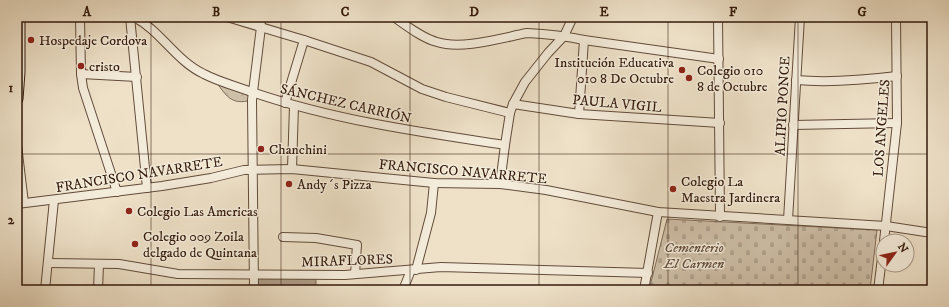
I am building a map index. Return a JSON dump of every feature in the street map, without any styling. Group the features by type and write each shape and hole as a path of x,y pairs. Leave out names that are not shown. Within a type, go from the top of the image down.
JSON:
{"main road":[{"path":"17,99 20,17"}],"street":[{"path":"80,17 81,74 83,88 118,192"},
{"path":"130,17 147,188"},
{"name":"SÁNCHEZ CARRIÓN","path":"134,17 145,24 185,61 202,73 214,79 294,106 374,125 505,145"},
{"path":"227,17 371,62 422,89 446,97 510,113"},
{"path":"254,290 254,169 252,100 261,27 260,17"},
{"path":"394,17 430,39 444,44 475,43 526,33 564,36 719,59"},
{"path":"500,184 510,113 513,104 525,82 548,53 564,36 572,17"},
{"path":"718,17 720,216"},
{"name":"ALIPIO PONCE","path":"788,220 800,17"},
{"name":"LOS ANGELES","path":"885,233 897,122 896,17"},
{"path":"285,103 304,40"},
{"path":"579,114 584,40"},
{"path":"81,74 137,78"},
{"path":"796,80 809,81 897,76"},
{"name":"PAULA VIGIL","path":"513,104 579,114 720,123"},
{"path":"292,169 294,106"},
{"path":"794,125 897,122"},
{"path":"17,145 21,204"},
{"name":"FRANCISCO NAVARRETE","path":"21,204 147,188 211,178 244,170 292,169 434,183 500,184 546,190 658,212 886,226 932,233"},
{"path":"403,290 414,270 431,213 434,183"},
{"path":"45,290 54,200"},
{"path":"644,290 658,212"},
{"path":"283,237 316,238 357,245 355,274"},
{"name":"MIRAFLORES","path":"48,263 119,264 178,274 355,274 441,267 648,273"},
{"path":"98,290 99,264"},
{"path":"878,290 880,273"}],"green space":[{"path":"214,79 254,92 252,100 238,102 229,98"},
{"name":"Cementerio El Carmen","path":"667,219 877,230 877,233 875,233 875,247 870,290 649,290"}],"shaded area":[{"path":"258,274 316,275 316,290 258,290"}],"place":[{"name":"Hospedaje Cordova","path":"31,40"},
{"name":"cristo","path":"81,66"},
{"name":"Institución Educativa 010 8 De Octubre","path":"682,70"},
{"name":"Colegio 010 8 de Octubre","path":"689,78"},
{"name":"Chanchini","path":"261,149"},
{"name":"Andy´s Pizza","path":"289,184"},
{"name":"Colegio La Maestra Jardinera","path":"673,189"},
{"name":"Colegio Las Americas","path":"129,211"},
{"name":"Colegio 009 Zoila delgado de Quintana","path":"135,244"}]}
